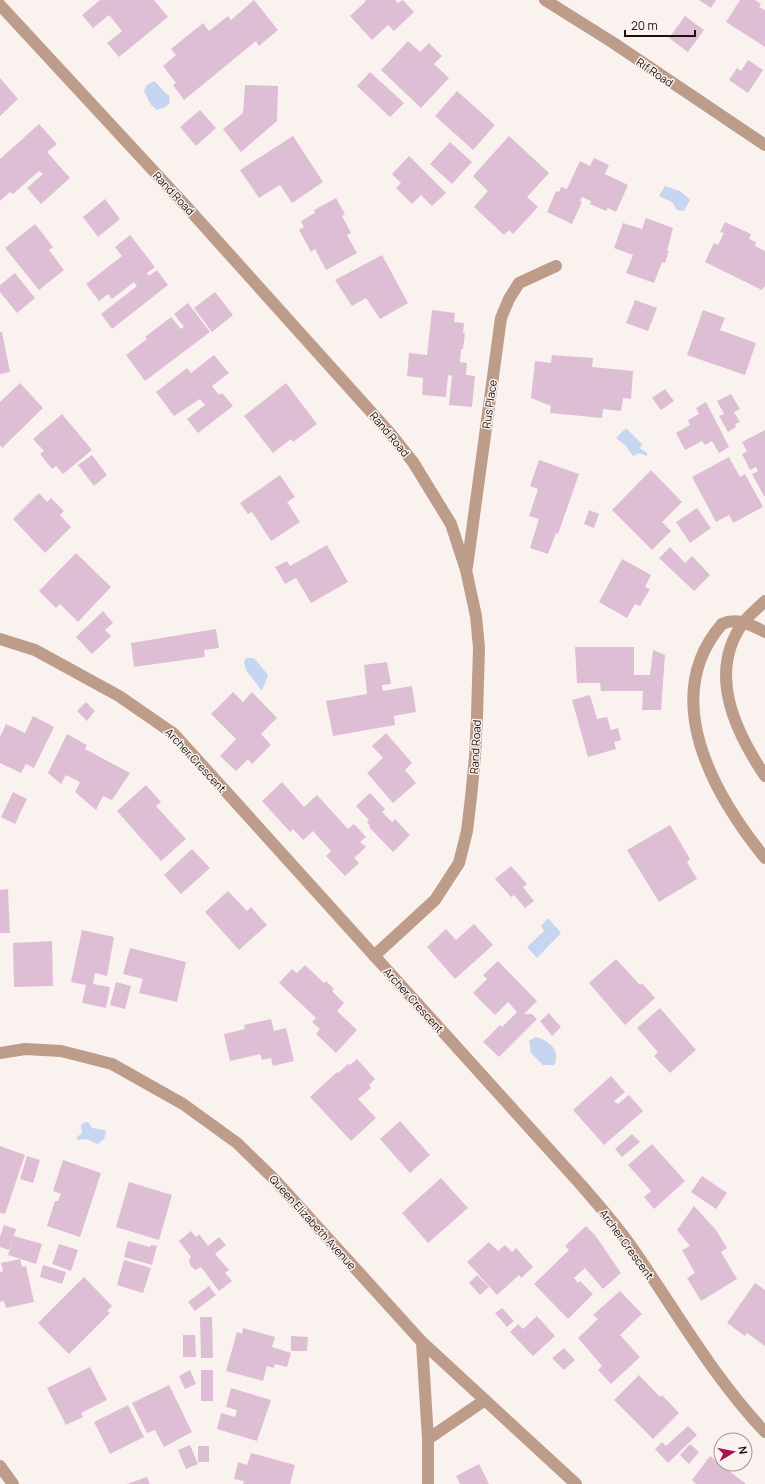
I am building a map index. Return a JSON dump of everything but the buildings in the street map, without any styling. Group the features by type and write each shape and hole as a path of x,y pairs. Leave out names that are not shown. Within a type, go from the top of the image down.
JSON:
{"street":[{"name":"Rif Road","path":"545,0 612,42 765,145"},
{"name":"Rand Road","path":"0,5 191,212 390,433 413,462 450,524 466,570 476,616 479,648 476,757 465,839 459,862 435,900 374,956"},
{"name":"Rus Place","path":"466,570 501,318 509,299 519,283 556,266"},
{"path":"765,601 744,622 736,634 728,659 725,687 731,710 744,741 765,776"},
{"path":"765,632 744,622 733,621 722,624 701,658 694,680 694,722 700,746 714,781 749,838 765,858"},
{"name":"Archer Crescent","path":"0,639 35,650 112,692 149,715 174,734 583,1187 632,1247 713,1369 739,1404 765,1432"},
{"name":"Queen Elizabeth Avenue","path":"0,1053 25,1049 61,1050 112,1064 183,1104 236,1143 275,1180 422,1342 576,1484"},
{"path":"422,1342 428,1439 428,1484"},
{"path":"428,1439 485,1400"},
{"path":"0,1466 13,1484"}],"water":[{"path":"154,81 169,95 170,103 157,110 150,103 144,91 147,85"},
{"path":"665,186 680,191 690,200 684,211 677,210 672,202 659,196"},
{"path":"626,428 642,444 640,448 647,453 647,456 639,453 633,456 625,445 616,438"},
{"path":"246,658 254,658 268,675 262,691 246,670 244,662"},
{"path":"548,918 561,933 537,958 527,947 544,931 541,926"},
{"path":"535,1037 545,1040 552,1046 556,1055 554,1065 543,1065 531,1053 529,1041"},
{"path":"88,1122 92,1128 105,1130 106,1133 104,1139 98,1144 86,1139 78,1140 76,1138 82,1133 81,1126 83,1123"}]}
